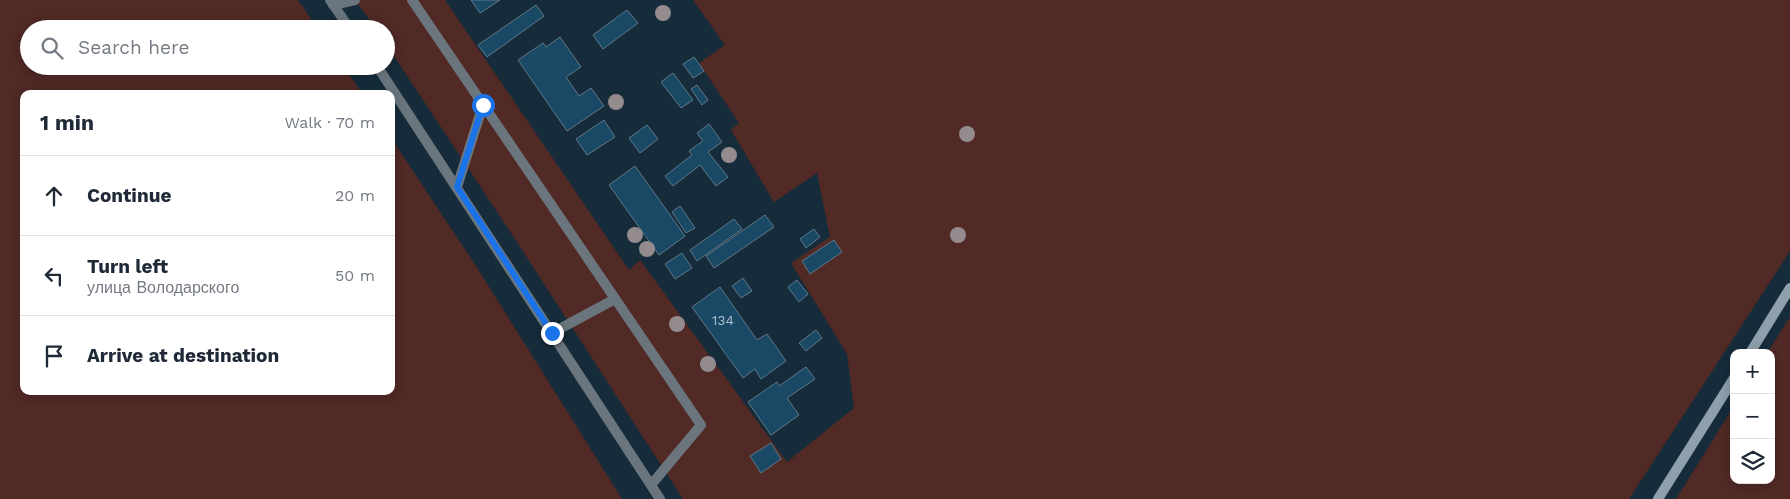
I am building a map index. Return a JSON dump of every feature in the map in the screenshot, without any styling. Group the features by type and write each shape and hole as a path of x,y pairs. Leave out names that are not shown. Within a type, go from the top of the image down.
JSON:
{"street":[{"path":"344,20 332,2 355,0"},
{"path":"412,0 701,425 651,485"},
{"path":"382,75 392,90"},
{"path":"395,94 660,499"},
{"path":"457,187 483,105"},
{"path":"1752,349 1790,288"},
{"path":"552,333 615,299"},
{"path":"1658,499 1730,384"}],"shaded area":[{"path":"0,0 298,0 312,20 20,20 20,75 350,75 359,90 20,90 20,395 395,395 395,144 476,266 622,499 0,499"},
{"path":"355,0 445,0 629,270 640,260 787,462 854,408 847,354 791,263 830,237 817,173 774,202 731,130 739,123 699,63 725,45 693,0 1790,0 1790,251 1629,499 683,499 395,58 395,20 369,20"},
{"path":"1790,317 1790,499 1676,499 1730,412 1730,484 1775,484 1775,349 1770,349"}],"building":[{"path":"471,0 500,0 480,13"},
{"path":"536,5 544,16 487,57 478,45"},
{"path":"627,10 638,23 603,49 593,35"},
{"path":"560,37 581,67 566,77 579,96 591,88 604,106 567,131 518,60 543,43 546,47"},
{"path":"694,57 704,71 693,78 683,64"},
{"path":"673,73 693,100 681,108 661,82"},
{"path":"697,85 708,100 702,105 691,89"},
{"path":"604,120 615,137 587,155 576,139"},
{"path":"709,124 722,142 708,152 728,177 716,186 700,165 673,186 665,176 692,155 689,151 703,141 697,133"},
{"path":"647,125 658,139 640,153 629,138"},
{"path":"635,166 685,236 659,255 609,185"},
{"path":"680,206 695,228 686,233 672,212"},
{"path":"765,215 774,227 714,268 706,256"},
{"path":"734,219 742,229 697,261 690,250"},
{"path":"814,229 820,237 806,248 800,239"},
{"path":"834,240 842,252 810,274 802,261"},
{"path":"682,253 692,268 675,279 665,264"},
{"path":"743,278 752,291 741,298 732,286"},
{"path":"797,280 808,294 799,302 788,287"},
{"path":"720,287 757,340 767,334 786,361 761,379 755,369 743,378 692,307"},
{"path":"816,330 822,338 806,351 799,343"},
{"path":"806,367 815,379 787,398 799,415 771,435 748,402 777,382 779,386"},
{"path":"771,443 781,459 761,473 750,456"}],"route":[{"path":"483,105 457,187 552,333"}]}
